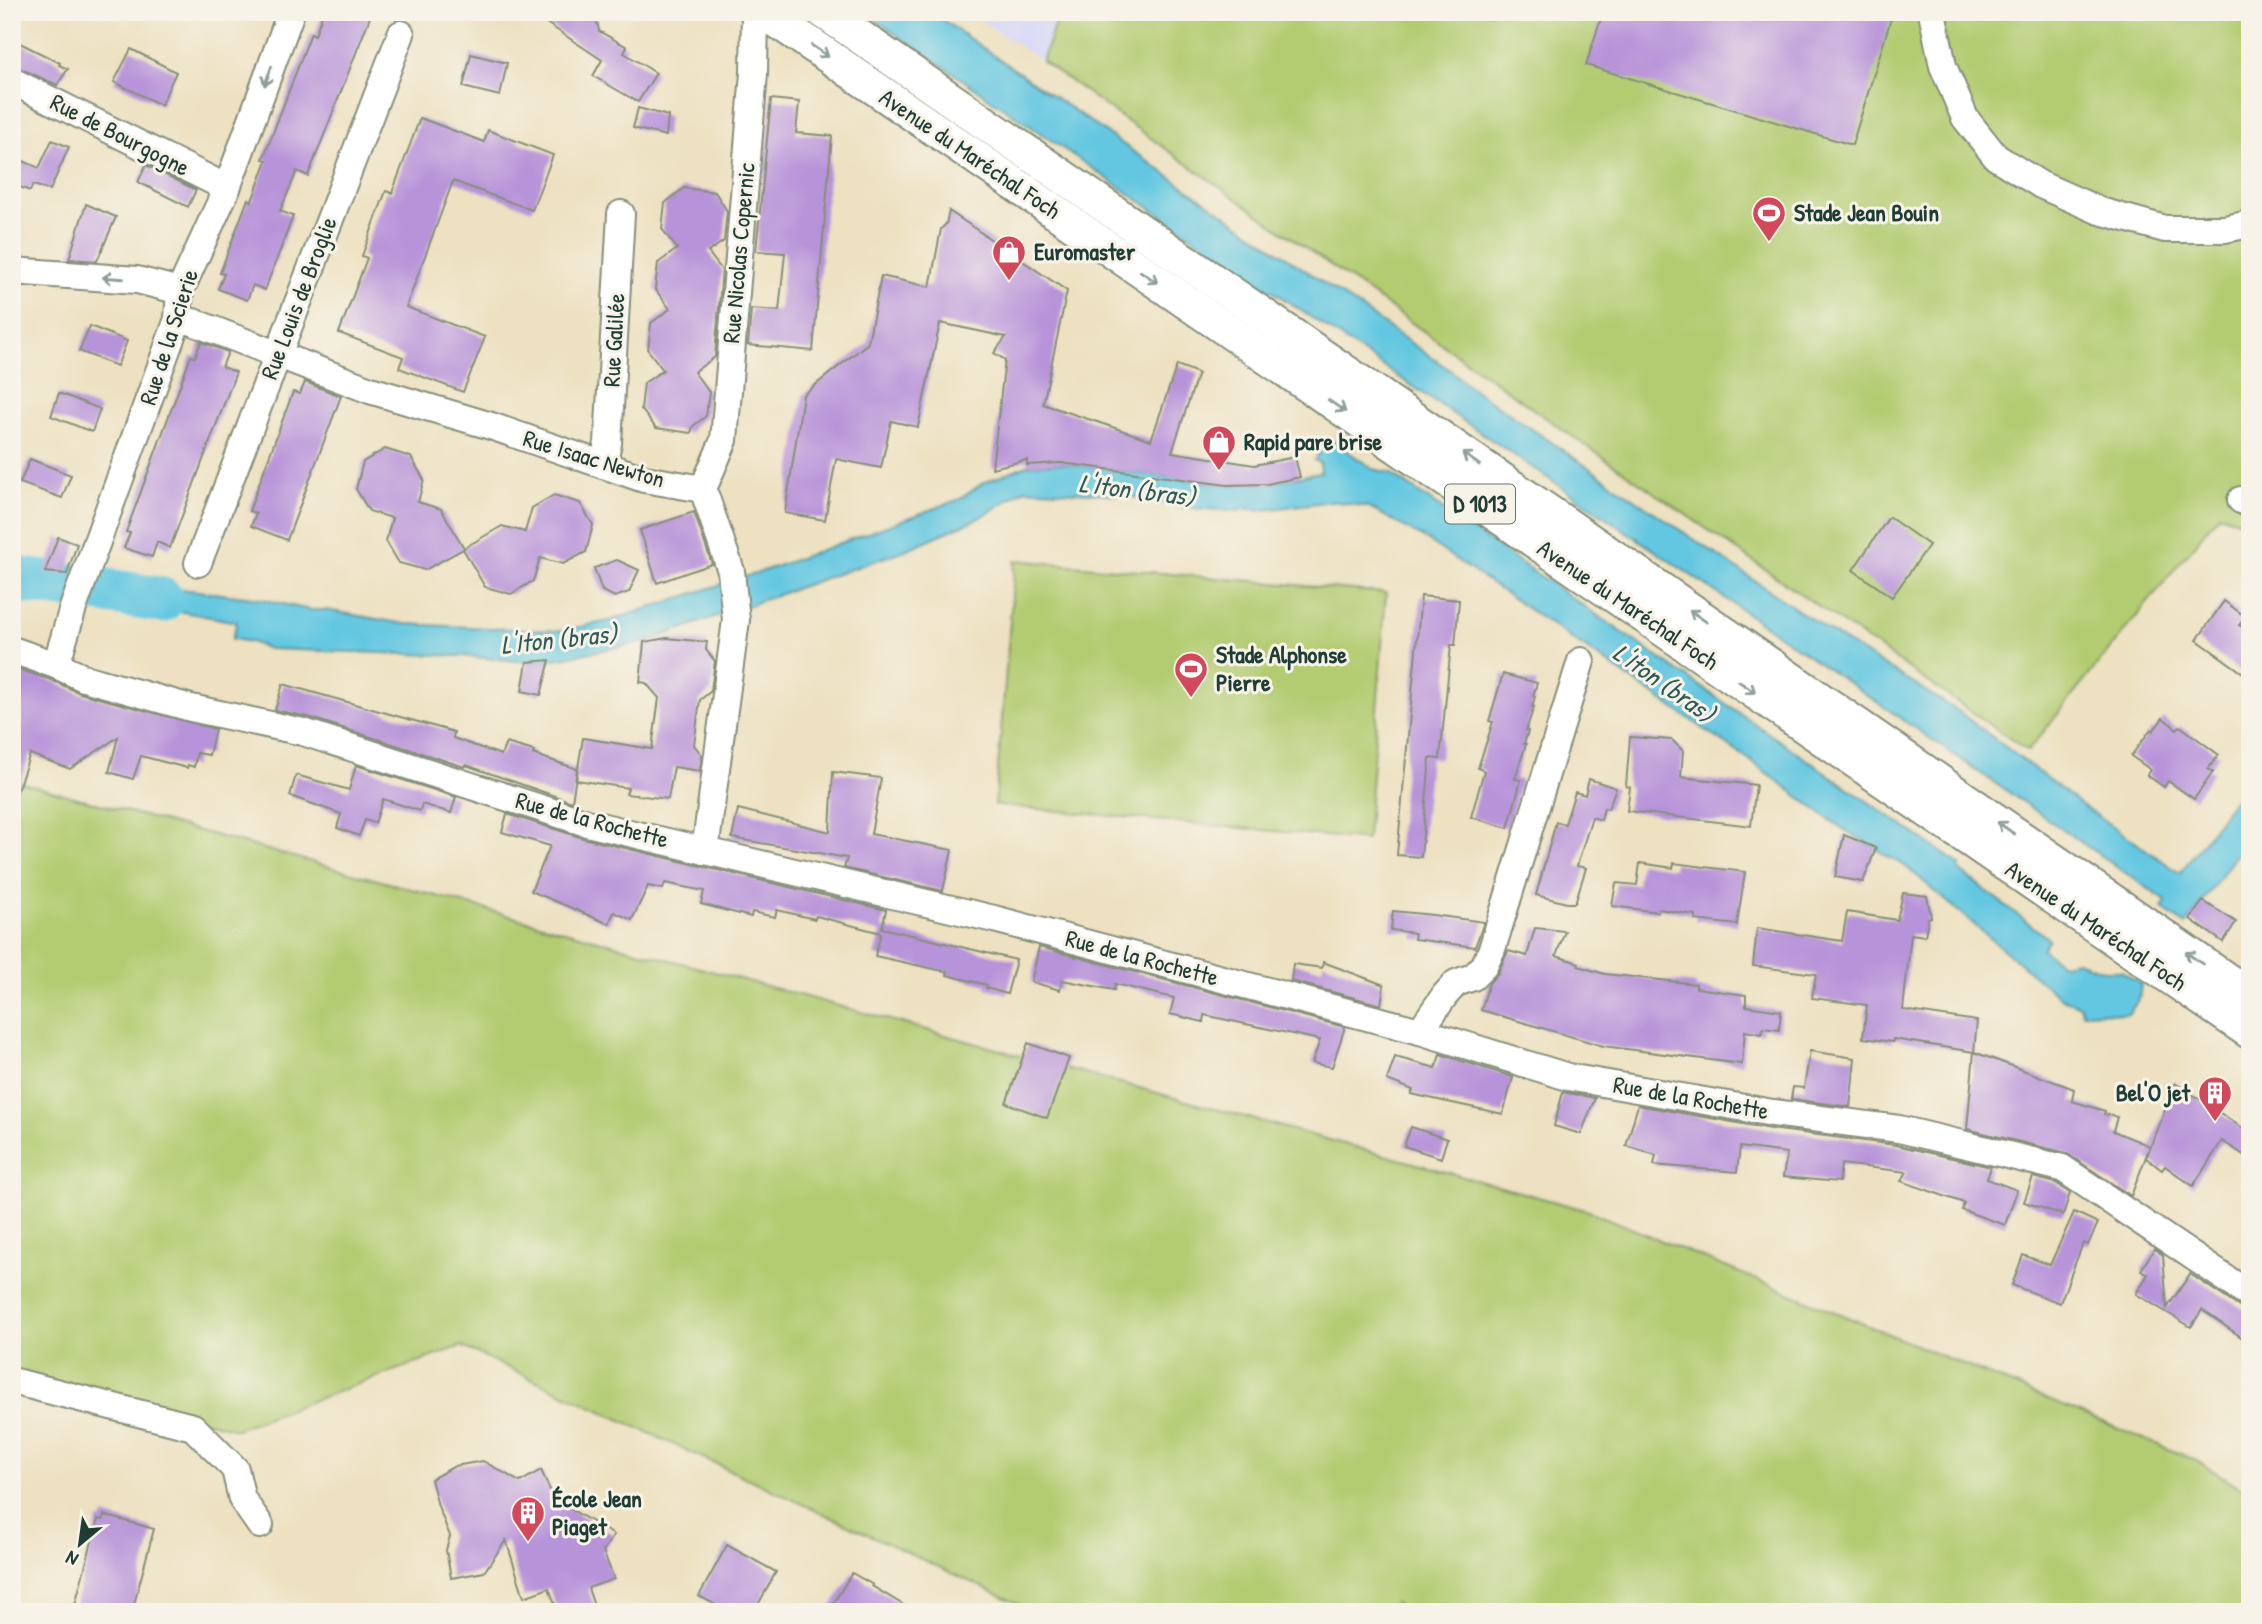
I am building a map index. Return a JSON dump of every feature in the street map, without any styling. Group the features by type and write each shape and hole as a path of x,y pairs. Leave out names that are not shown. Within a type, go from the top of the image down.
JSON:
{"main road":[{"name":"Avenue du Maréchal Foch","path":"764,12 2250,1032"},
{"name":"Avenue du Maréchal Foch","path":"824,12 2250,996"}],"street":[{"name":"Rue de la Scierie","path":"56,665 73,608 178,319 180,291 227,188 291,12"},
{"name":"Rue Nicolas Copernic","path":"703,489 724,440 754,73 755,12"},
{"path":"1932,12 1943,66 1965,118 1996,157 2041,185 2101,211 2165,229 2225,229 2250,225"},
{"name":"Rue Louis de Broglie","path":"198,563 401,34"},
{"name":"Rue de Bourgogne","path":"12,81 227,188"},
{"name":"Rue Galilée","path":"603,464 608,443 621,214"},
{"path":"12,271 137,280 180,291"},
{"name":"Rue Isaac Newton","path":"178,319 193,322 370,390 491,426 645,479 703,489"},
{"path":"703,489 731,571 736,620 705,850"},
{"name":"Rue de la Rochette","path":"12,650 85,678 191,708 303,732 587,823 994,919 1420,1031 1568,1077 1773,1113 1899,1129 2062,1168 2250,1295"},
{"path":"1420,1031 1456,983 1473,977 1484,966 1492,949 1581,661"},
{"path":"12,1381 193,1427 235,1469 242,1499 260,1525"}],"shaded area":[{"path":"969,12 1059,12 1042,61"}],"green space":[{"path":"1059,12 2250,12 2250,524 2219,514 2028,751 1546,418 1042,61"},
{"name":"Stade Alphonse Pierre","path":"1015,560 1386,593 1367,840 995,805"},
{"path":"12,780 1589,1211 2195,1460 2250,1493 2250,1612 1409,1612 1394,1602 1388,1612 1036,1612 461,1346 236,1429 12,1372"}],"water":[{"path":"864,12 931,12 1450,370 1473,389 1836,636 1958,711 2086,808 2180,873 2250,779 2250,835 2186,925 2162,909 2166,901 2004,789"},
{"path":"1330,439 1373,469 1390,473 1960,865 1959,870 2049,939 2042,949 2062,964 2077,961 2105,971 2121,971 2141,984 2139,999 2128,1014 2083,1013 2080,1006 2058,996 1909,869 1837,825 1748,759 1427,540 1369,507 1332,501 1241,511 1189,508 1123,495 1025,489 981,517 905,550 644,642 527,662 464,656 269,649 232,639 237,622 141,604 136,613 94,600 103,579 261,599 310,610 326,610 405,624 559,631 609,621 778,566 960,499 983,483 1027,465 1061,463 1227,485 1272,483 1321,472 1320,463 1314,460"},
{"path":"12,568 67,574 57,596 12,592"}],"building":[{"path":"323,12 372,12 308,176 297,171 280,211 293,216 265,290 253,285 247,300 218,289 224,274 220,273 248,199 252,201 267,160 263,159 311,33 315,35"},
{"path":"530,12 595,12 599,31 627,47 624,53 656,73 638,102 593,76 602,60"},
{"path":"1603,12 1893,12 1852,145 1586,65"},
{"path":"12,39 68,69 57,85 12,65"},
{"path":"131,49 176,72 161,105 114,82"},
{"path":"471,54 507,63 500,96 463,87"},
{"path":"771,99 799,102 796,133 832,136 813,351 748,345 751,309 779,311 785,253 756,251"},
{"path":"638,108 668,116 666,136 633,128"},
{"path":"420,118 484,142 488,130 553,155 532,210 453,181 406,307 485,337 463,392 399,368 403,357 339,333 367,258 362,256 386,191 392,193"},
{"path":"52,140 69,147 50,190 33,185 30,191 12,184 12,156 39,168"},
{"path":"146,165 196,190 188,207 138,182"},
{"path":"684,188 715,192 727,211 724,241 708,252 722,270 715,357 694,372 709,392 706,416 693,426 691,433 656,428 641,409 644,383 663,370 648,350 651,323 670,309 655,289 658,263 677,249 662,229 665,203"},
{"path":"86,204 116,217 97,261 69,259"},
{"path":"949,211 1067,291 1043,404 1151,440 1177,365 1198,373 1172,452 1254,465 1295,457 1300,477 1267,484 1227,485 1061,463 1027,465 1027,460 992,468 1005,360 994,353 1006,337 940,323 918,427 891,421 881,468 836,459 825,520 785,513 803,395 868,343 881,276 930,287 941,229 946,224"},
{"path":"90,326 127,341 117,366 79,351"},
{"path":"201,342 228,352 222,367 236,372 170,548 157,542 152,557 124,548 130,533 126,532 191,356 195,357"},
{"path":"305,382 341,396 287,540 251,526 256,513 249,511 293,392 300,394"},
{"path":"59,393 100,409 92,432 51,416"},
{"path":"385,449 411,457 424,480 418,502 441,509 464,548 502,526 525,532 532,508 554,495 580,503 593,525 586,552 563,564 540,558 533,581 511,594 485,587 463,549 425,570 399,563 386,541 392,518 369,511 356,489 363,462"},
{"path":"30,459 71,475 62,498 20,483"},
{"path":"694,512 712,564 657,583 640,530"},
{"path":"1889,517 1929,545 1892,597 1853,570"},
{"path":"58,537 77,544 67,574 45,572"},
{"path":"617,560 639,570 629,592 615,597 602,591 594,568"},
{"path":"1421,596 1459,600 1455,645 1451,645 1440,759 1430,758 1421,857 1397,855"},
{"path":"2224,601 2246,617 2239,625 2250,632 2250,678 2197,640"},
{"path":"667,638 707,642 706,650 715,661 711,691 700,700 694,745 702,755 700,771 674,767 668,799 626,794 628,788 576,780 583,738 652,749 659,698 646,683 640,682 644,642"},
{"path":"550,660 541,695 522,691 527,662"},
{"path":"12,667 80,693 215,729 209,755 197,753 194,767 188,765 187,768 141,756 133,779 109,772 118,737 70,769 30,754 15,797 12,796"},
{"path":"1503,674 1537,683 1533,696 1534,707 1526,730 1526,744 1515,779 1521,780 1508,828 1471,817 1484,771 1478,768 1493,722 1489,721"},
{"path":"283,684 454,732 453,738 501,755 506,743 534,751 533,754 577,769 572,802 466,765 465,767 308,717 275,710"},
{"path":"2163,718 2177,729 2180,726 2219,755 2208,769 2213,772 2194,799 2168,781 2164,787 2147,775 2151,770 2131,756"},
{"path":"1630,737 1672,740 1683,751 1681,777 1756,785 1751,826 1627,811"},
{"path":"356,765 456,797 451,813 422,804 420,811 383,799 375,823 365,820 359,836 337,828 341,814 290,796 296,775 349,790"},
{"path":"833,772 881,778 871,834 952,850 943,891 844,868 847,858 732,838 738,809 830,832"},
{"path":"1589,779 1616,788 1608,809 1604,808 1601,820 1592,817 1577,866 1586,868 1575,903 1536,895 1556,822 1565,824 1575,792 1585,795"},
{"path":"507,814 583,838 886,910 882,928 1016,960 1007,994 986,988 987,985 947,975 948,972 875,956 881,933 816,916 815,919 777,910 775,917 752,912 751,917 701,904 704,891 665,883 663,889 648,886 632,920 614,912 609,924 531,891 550,846 502,832"},
{"path":"1844,835 1876,848 1863,882 1835,877"},
{"path":"1640,863 1673,868 1674,863 1745,872 1737,925 1695,920 1696,915 1658,909 1658,912 1612,906 1616,883 1637,885"},
{"path":"1903,893 1927,896 1931,917 1928,918 1925,936 1911,934 1903,1010 1977,1021 1974,1052 1893,1039 1893,1042 1863,1038 1867,1005 1812,998 1816,974 1753,966 1757,928 1842,941 1847,912 1897,920"},
{"path":"2203,901 2236,922 2223,942 2190,919"},
{"path":"1393,911 1484,922 1475,947 1414,939 1415,933 1391,930"},
{"path":"1535,928 1565,931 1556,956 1579,963 1578,966 1605,974 1696,984 1696,988 1746,995 1746,1006 1781,1011 1779,1030 1763,1028 1762,1034 1745,1031 1742,1064 1603,1046 1481,1010 1489,983 1498,973 1508,951 1527,956"},
{"path":"1039,947 1345,1027 1332,1067 1312,1063 1320,1040 1204,1015 1203,1022 1170,1014 1174,998 1115,984 1114,990 1062,980 1060,990 1031,982"},
{"path":"1323,962 1384,985 1381,1005 1291,981 1293,964 1322,968"},
{"path":"1028,1043 1069,1058 1047,1118 1006,1103"},
{"path":"1810,1051 1855,1058 1850,1107 1791,1099 1793,1087 1804,1088"},
{"path":"1974,1052 2074,1089 2072,1101 2117,1117 2113,1131 2150,1146 2131,1196 2066,1153 1967,1129"},
{"path":"1440,1054 1513,1077 1503,1114 1411,1094 1413,1090 1387,1080 1395,1057 1436,1068"},
{"path":"2175,1083 2250,1133 2250,1159 2222,1141 2193,1186 2165,1166 2162,1170 2146,1158"},
{"path":"1563,1092 1595,1098 1581,1134 1554,1126"},
{"path":"1638,1105 1771,1129 1896,1145 1991,1167 1987,1179 2017,1190 2005,1225 1962,1210 1964,1203 1901,1181 1907,1172 1841,1164 1839,1182 1783,1177 1787,1153 1740,1147 1737,1172 1654,1165 1656,1155 1626,1146"},
{"path":"1411,1127 1447,1139 1441,1158 1404,1146"},
{"path":"2033,1177 2056,1183 2070,1193 2063,1215 2024,1202"},
{"path":"2074,1212 2098,1223 2088,1245 2083,1243 2060,1303 2012,1285 2023,1255 2050,1265"},
{"path":"2154,1249 2163,1255 2167,1308 2190,1274 2241,1308 2250,1311 2250,1343 2202,1310 2191,1327 2136,1294 2148,1274 2141,1270"},
{"name":"École Jean Piaget","path":"483,1461 520,1482 541,1470 554,1499 614,1535 603,1551 614,1579 588,1588 594,1606 577,1612 558,1612 549,1588 524,1597 506,1540 484,1572 451,1578 446,1550 450,1536 431,1479 455,1466"},
{"path":"104,1515 154,1529 132,1612 73,1612 98,1519 103,1520"},
{"path":"727,1545 776,1572 754,1612 729,1612 699,1596"},
{"path":"852,1573 873,1585 915,1612 828,1612"}],"waterway":[{"name":"L'Iton (bras)","path":"12,579 161,600"}],"place":[{"name":"Stade Jean Bouin","path":"1769,243"},
{"name":"Euromaster","path":"1009,282"},
{"name":"Rapid pare brise","path":"1219,472"},
{"name":"Stade Alphonse Pierre","path":"1191,699"},
{"name":"Bel'O jet","path":"2215,1123"},
{"name":"École Jean Piaget","path":"528,1543"}]}
